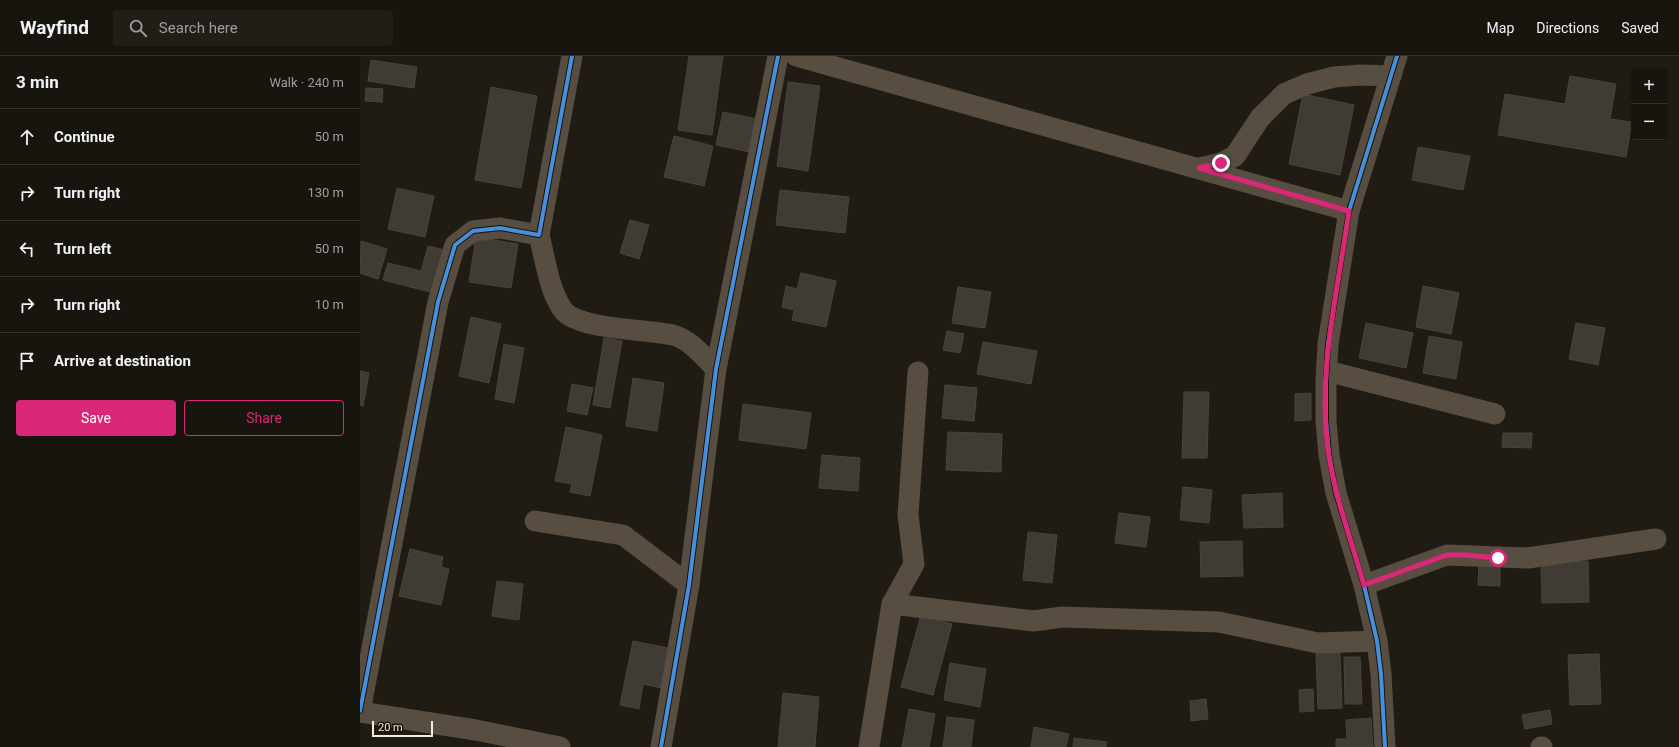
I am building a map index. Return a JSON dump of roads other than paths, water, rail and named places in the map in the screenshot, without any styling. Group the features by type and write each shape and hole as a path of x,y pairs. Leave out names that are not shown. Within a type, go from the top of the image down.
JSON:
{"street":[{"path":"572,56 539,235 551,286 564,311 584,323 674,336 692,345 716,369"},
{"path":"661,747 689,585 716,369 778,56"},
{"path":"796,56 1349,211"},
{"path":"1385,747 1378,641 1364,585 1336,493 1328,455 1326,421 1328,344 1349,211 1397,56"},
{"path":"1199,168 1221,163 1235,156 1260,118 1284,94 1307,84 1334,77 1361,75 1392,76"},
{"path":"539,235 500,228 473,231 455,245 438,302 360,711 476,730 556,747"},
{"path":"1327,371 1494,414"},
{"path":"869,747 892,604 914,564 908,514 918,372"},
{"path":"535,521 623,535 689,585"},
{"path":"1364,585 1447,555 1528,558 1656,539"},
{"path":"892,604 1034,621 1062,617 1220,622 1318,642 1378,641"}]}
